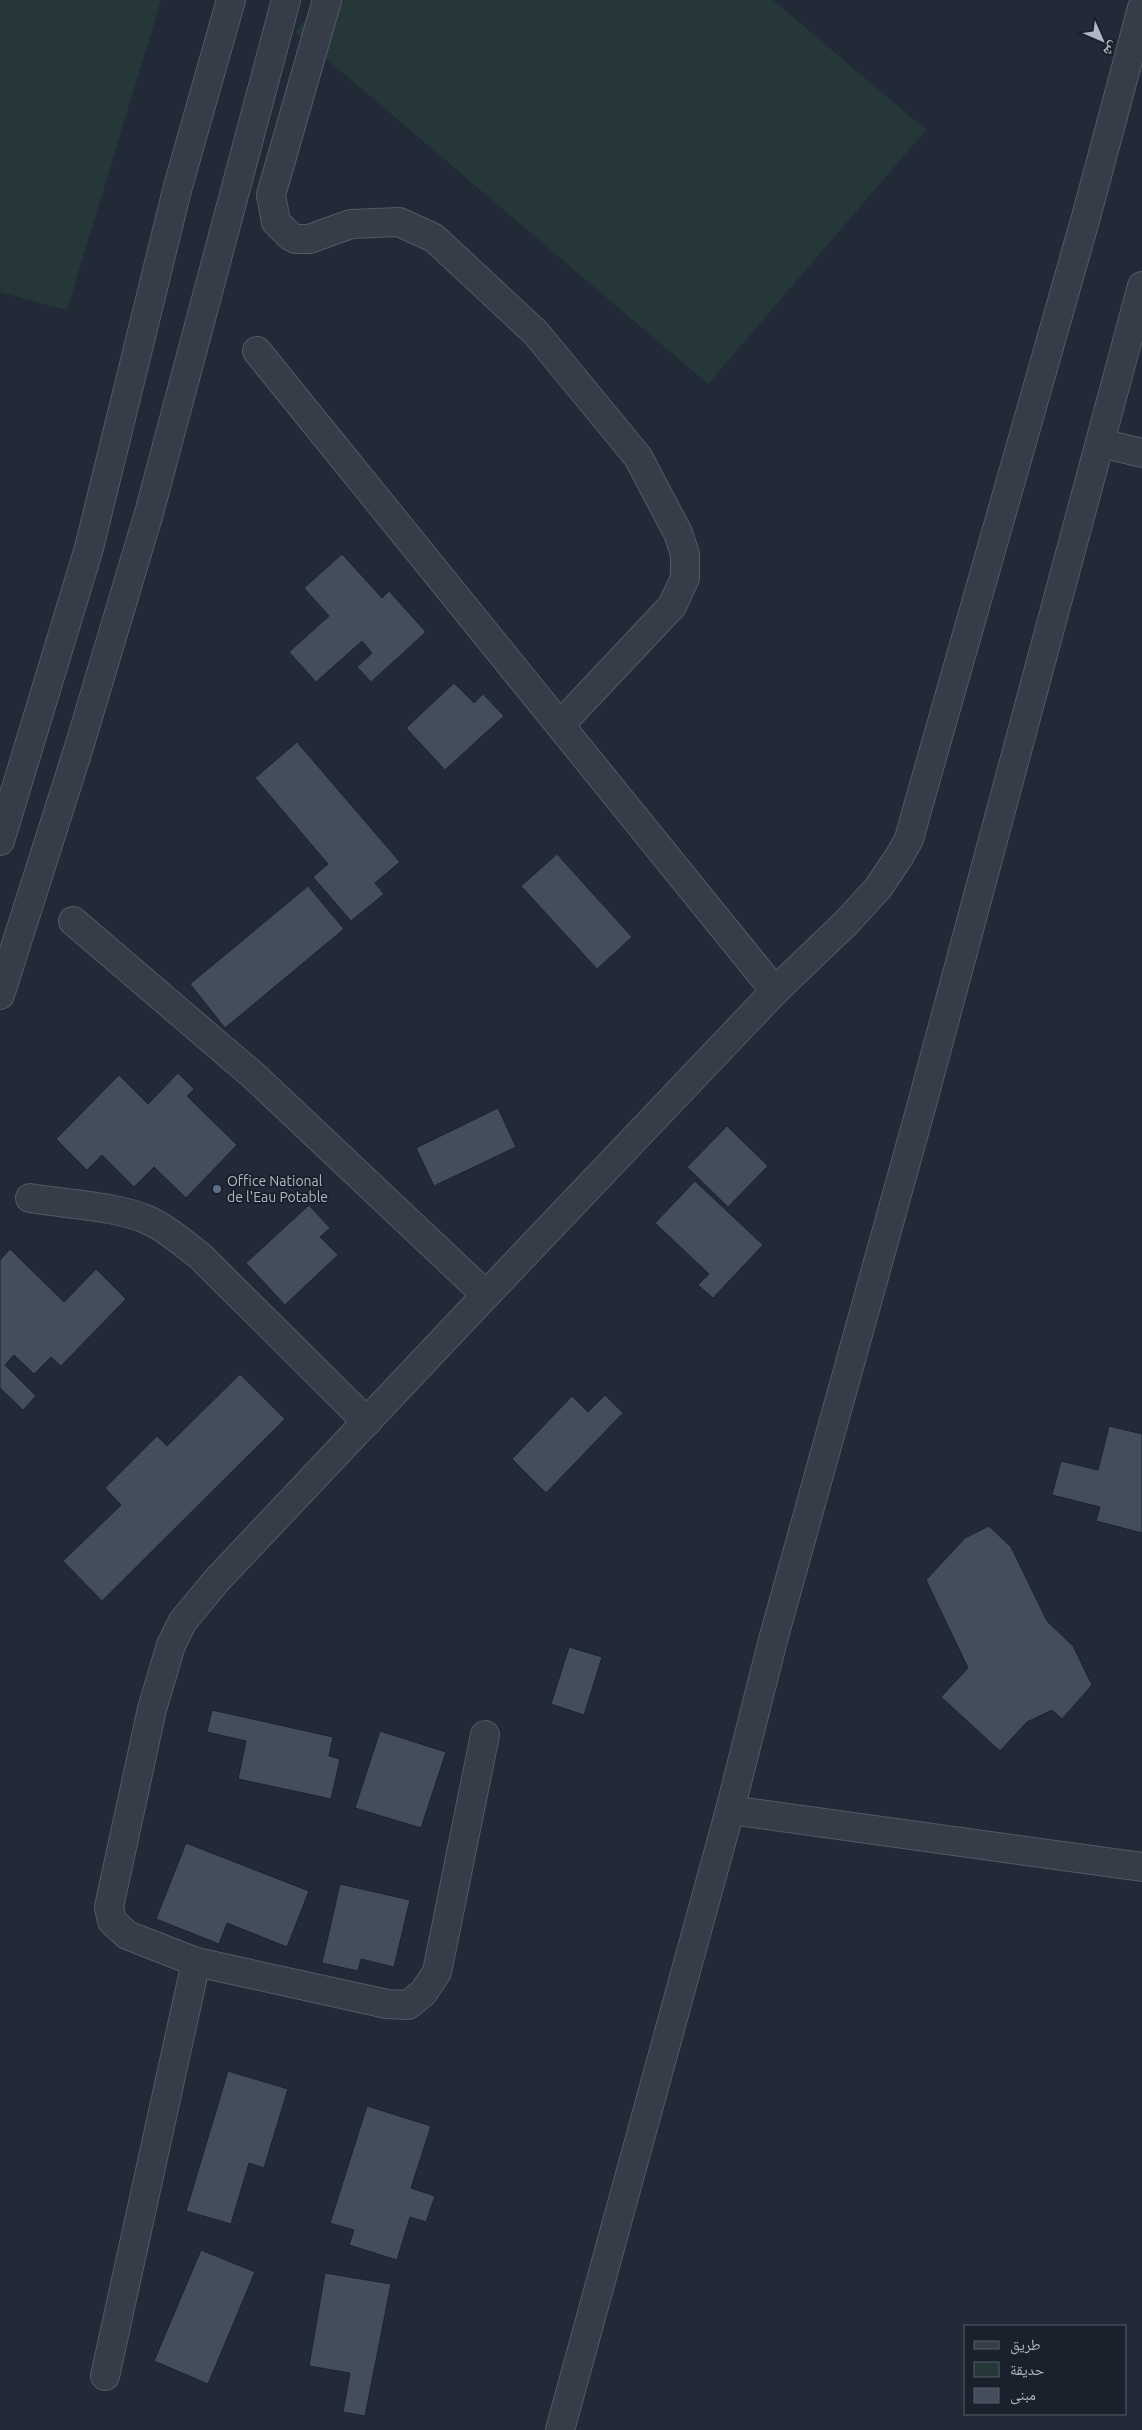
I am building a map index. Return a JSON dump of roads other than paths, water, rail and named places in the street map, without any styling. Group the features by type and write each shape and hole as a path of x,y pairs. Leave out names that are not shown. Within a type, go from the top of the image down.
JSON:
{"street":[{"path":"0,841 89,548 178,190 231,0"},
{"path":"0,994 79,747 149,513 286,0"},
{"path":"326,0 271,195 276,222 290,236 296,239 309,239 351,224 399,222 434,238 542,340 638,457 678,533 685,554 685,578 672,606 560,725"},
{"path":"485,1735 440,1958 431,1983 416,2000 408,2005 387,2004 196,1962 127,1935 112,1920 109,1907 152,1709 166,1661 183,1621 204,1594 486,1295 775,991 878,888 899,858 909,839 1083,226 1142,8"},
{"path":"560,2430 730,1810 773,1640 925,1094 1142,286"},
{"path":"257,351 775,991"},
{"path":"1100,443 1142,453"},
{"path":"74,922 254,1076 486,1295"},
{"path":"30,1198 120,1212 148,1221 170,1233 200,1256 368,1422"},
{"path":"730,1810 1142,1867"},
{"path":"105,2376 196,1962"}],"place":[{"name":"Office National de l'Eau Potable","path":"217,1189"}]}
